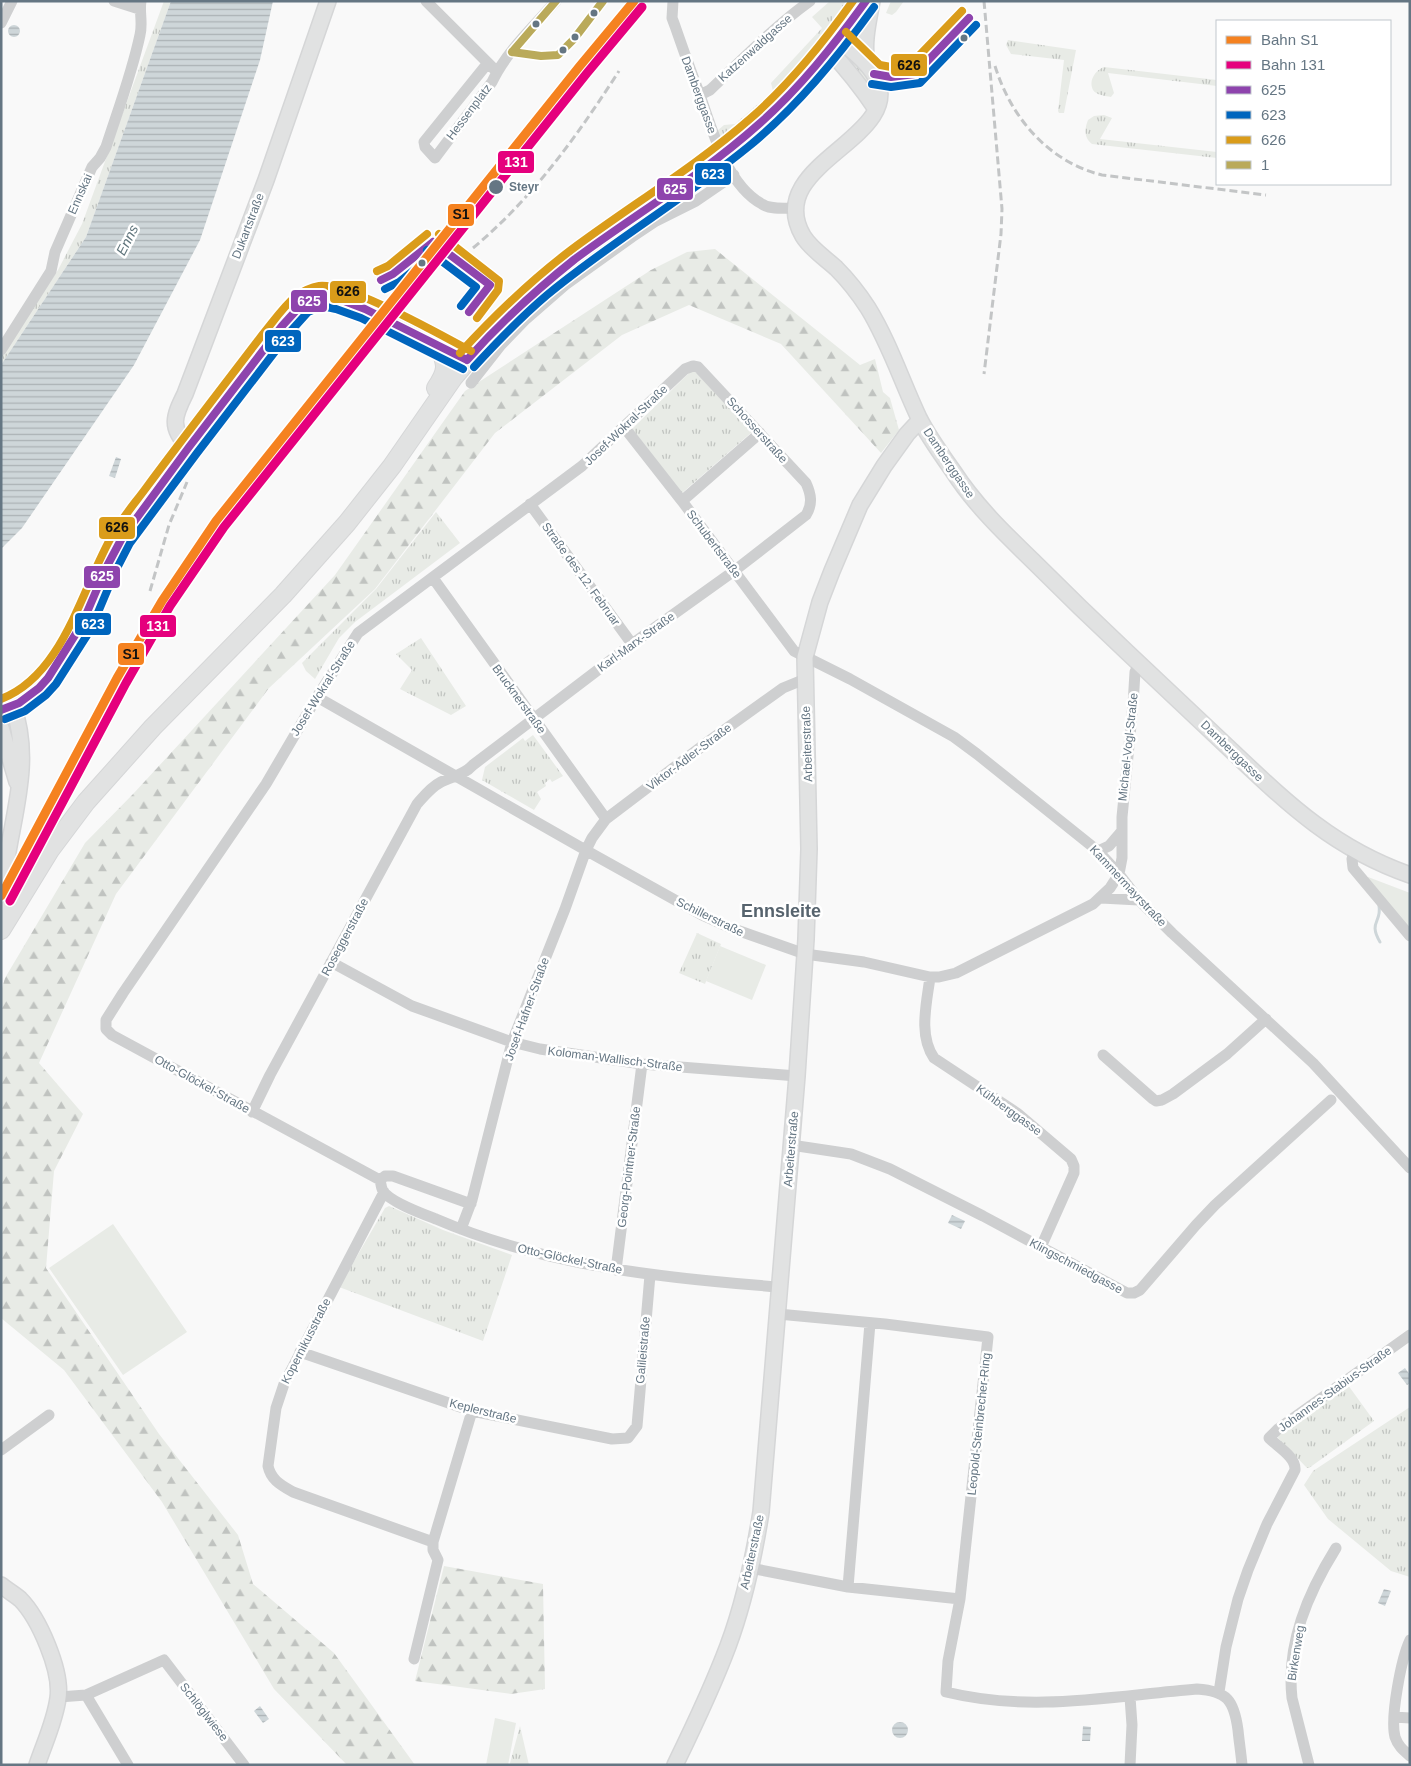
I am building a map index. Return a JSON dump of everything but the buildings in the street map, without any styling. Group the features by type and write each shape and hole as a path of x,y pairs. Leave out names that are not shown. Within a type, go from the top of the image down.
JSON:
{"main road":[{"path":"1,930 34,875 74,817 127,754 283,594 334,537 376,487 467,360 508,316 551,278 698,173 743,138 777,107 834,45 866,1"},
{"path":"419,426 422,407 444,376 446,370 446,363 439,346"}],"street":[{"path":"1,23 12,1"},
{"path":"114,1 140,5"},
{"name":"Dukartstraße","path":"189,447 179,436 176,428 176,413 266,180 328,1"},
{"path":"426,1 487,64"},
{"path":"497,71 556,1"},
{"name":"Damberggasse","path":"673,1 672,18 718,146 734,175 751,196 761,204 770,207 796,208 799,228 808,243 849,282 869,309 879,327 920,420 953,472 986,514 1079,606 1283,799 1318,828 1354,851 1410,875"},
{"name":"Katzenwaldgasse","path":"700,95 710,90 767,35 810,1"},
{"path":"867,65 865,52 866,35 872,1"},
{"name":"Ennskai","path":"1,350 51,271 55,252 92,166 100,158 106,147 136,54 141,33 142,18 140,5"},
{"path":"796,208 800,191 808,178 867,122 880,100 880,89 874,74 867,65 834,45"},
{"path":"834,45 846,67 876,109"},
{"name":"Hessenplatz","path":"487,64 497,71 492,82 435,158 425,147 424,142 487,64"},
{"path":"471,383 500,346 526,319 565,285 632,236 656,221 696,201 734,175"},
{"path":"2,901 5,866 16,811 23,760 19,725 7,708 39,688 56,667 82,624 106,568 122,538 189,447 293,313 302,304 314,298 321,296 339,299 365,309 467,360"},
{"name":"Josef-Wokral-Straße","path":"106,1029 106,1020 123,992 266,784 317,697 358,633 582,466 684,369 693,366"},
{"name":"Schosserstraße","path":"693,366 702,370 806,484 810,492 811,502"},
{"name":"Arbeiterstraße","path":"675,1765 711,1688 731,1637 750,1568 761,1512 797,1076 805,954 809,849 805,657 829,579 860,505 884,466 907,434 920,420"},
{"name":"Schubertstraße","path":"624,428 682,501 790,647 805,657"},
{"path":"682,501 760,433"},
{"name":"Karl-Marx-Straße","path":"454,777 467,771 532,719 632,644 734,571 806,515 811,502"},
{"name":"Straße des 12. Februar","path":"530,504 632,644"},
{"name":"Brucknerstraße","path":"433,578 532,719 606,819"},
{"name":"Kammermayrstraße","path":"805,657 850,679 954,737 1098,851 1139,900 1172,933 1313,1063 1410,1168"},
{"name":"Michael-Vogl-Straße","path":"1119,874 1122,858 1123,798 1134,705 1135,672 1140,664"},
{"name":"Viktor-Adler-Straße","path":"586,850 606,819 783,688 805,679"},
{"name":"Schillerstraße","path":"317,697 454,777 702,915 754,938 805,954 864,962 930,977 956,973 1085,908 1101,898 1119,874"},
{"path":"1,728 19,791"},
{"path":"1,760 9,770 19,791"},
{"name":"Roseggerstraße","path":"252,1112 417,804 436,785 454,777"},
{"path":"1098,851 1109,846 1121,832"},
{"name":"Josef-Hafner-Straße","path":"461,1229 471,1204 512,1042 586,850"},
{"path":"1354,851 1352,859 1353,868 1410,936"},
{"path":"1101,898 1139,900"},
{"name":"Koloman-Wallisch-Straße","path":"331,962 412,1006 512,1042 561,1053 642,1064 797,1076"},
{"name":"Kühberggasse","path":"930,977 925,1034 934,1058 1017,1114 1072,1159 1074,1173 1041,1247"},
{"path":"1103,1055 1153,1099 1156,1101 1162,1100 1227,1054 1266,1019"},
{"name":"Otto-Glöckel-Straße","path":"106,1029 112,1035 380,1180 385,1176 393,1176 471,1204"},
{"name":"Georg-Pointner-Straße","path":"616,1270 642,1064"},
{"name":"Klingschmiedgasse","path":"791,1145 829,1150 865,1158 939,1193 1127,1293 1134,1294 1140,1290 1215,1205 1332,1100"},
{"path":"380,1180 384,1192"},
{"name":"Otto-Glöckel-Straße","path":"384,1192 408,1208 461,1229 507,1245 544,1255 650,1275 780,1287"},
{"name":"Kopernikusstraße","path":"384,1192 286,1377 276,1408 268,1466 274,1480 293,1492 433,1542"},
{"name":"Galileistraße","path":"637,1426 650,1275"},
{"name":"Leopold-Steinbrecher-Ring","path":"778,1314 870,1322 988,1338 960,1599 948,1661 946,1692 1021,1702 1071,1702 1130,1697"},
{"path":"848,1587 870,1322"},
{"name":"Johannes-Stabius-Straße","path":"1219,1692 1231,1622 1248,1570 1267,1524 1296,1465 1269,1438 1278,1429 1410,1335"},
{"name":"Keplerstraße","path":"300,1352 472,1411 612,1439 628,1438 637,1426"},
{"path":"414,1659 438,1560 433,1550 433,1542 472,1411"},
{"path":"1,1450 49,1415"},
{"name":"Birkenweg","path":"1309,1765 1290,1687 1292,1657 1306,1603 1336,1548"},
{"path":"750,1568 848,1587 960,1599"},
{"path":"1,1585 27,1608 45,1639 56,1670 59,1697 37,1765"},
{"path":"1410,1640 1402,1662 1394,1717 1396,1739 1402,1750 1410,1756"},
{"name":"Schlöglwiese","path":"86,1695 164,1660 244,1765"},
{"path":"1130,1765 1132,1724 1130,1697 1197,1689 1219,1692 1232,1703 1235,1710 1242,1765"},
{"path":"59,1697 86,1695 128,1765"},
{"path":"1394,1717 1410,1718"}],"green space":[{"path":"164,1 171,1 86,237 1,365 1,354 58,270 82,224"},
{"path":"830,1 850,1 834,23 831,31 772,102 742,129 721,142 717,131 724,125 735,124 773,91 771,83 822,28 812,17"},
{"path":"891,1 904,1 892,15 886,13"},
{"path":"1008,40 1076,50 1064,113 1059,113 1058,111 1064,60 1011,54 1006,45"},
{"path":"848,53 870,79 866,82 845,56"},
{"path":"1104,67 1216,80 1216,86 1108,73 1114,93 1111,97 1101,95 1093,90 1092,79 1098,70"},
{"path":"1104,115 1112,118 1100,139 1216,152 1216,158 1092,144 1087,138 1086,129 1088,120 1094,116"},
{"path":"715,249 860,365 875,359 883,392 890,398 899,430 881,453 781,344 689,305 622,335 495,433 375,589 269,688 116,894 39,1063 83,1114 54,1171 46,1268 159,1434 238,1535 253,1584 334,1653 415,1765 347,1765 274,1689 162,1502 64,1370 1,1318 1,992 5,978 85,843 134,793 335,575 465,391 651,270 687,252"},
{"path":"693,369 752,432 682,493 632,429"},
{"path":"436,512 460,543 355,622 339,638 315,679 306,671 302,663 376,589"},
{"path":"421,638 466,706 451,715 400,689 412,670 396,654"},
{"path":"533,735 563,776 552,782 550,779 545,783 546,786 537,792 541,799 534,810 482,780 485,767 523,738 525,741"},
{"path":"1368,877 1410,893 1410,930 1368,879"},
{"path":"697,933 721,944 705,984 679,973"},
{"path":"720,946 766,965 752,1000 706,981"},
{"path":"389,1206 443,1230 512,1255 483,1341 339,1287 385,1208"},
{"path":"113,1224 187,1332 123,1375 49,1268"},
{"path":"1348,1385 1374,1421 1307,1468 1278,1438 1279,1434"},
{"path":"1410,1407 1410,1577 1391,1571 1328,1519 1304,1485 1313,1471"},
{"path":"444,1566 543,1584 545,1689 511,1694 415,1681"},
{"path":"495,1718 516,1723 508,1765 486,1765"},
{"path":"520,1726 529,1765 510,1765 510,1763"}],"water":[{"name":"Enns","path":"171,1 273,1 260,60 200,240 134,365 22,528 1,549 1,365 86,237"},
{"path":"12,25 16,25 20,31 16,37 12,37 8,33 8,29"},
{"path":"116,457 121,459 115,478 109,476"},
{"path":"952,1215 965,1221 961,1229 948,1223"},
{"path":"1405,1368 1410,1375 1410,1383 1407,1385 1398,1373"},
{"path":"1384,1589 1391,1591 1385,1606 1378,1603"},
{"path":"260,1706 269,1719 263,1723 254,1711"},
{"path":"900,1722 908,1730 900,1738 892,1730"},
{"path":"1083,1726 1091,1727 1090,1741 1082,1741"}],"waterway":[{"path":"1379,906 1379,916 1375,930 1380,942"}],"railway":[{"path":"984,1 1002,209 1001,234 984,374"},
{"path":"995,66 1002,85 1022,120 1049,149 1083,169 1102,175 1266,195"},
{"path":"473,248 495,229 553,165 619,71"},
{"path":"150,591 169,525 187,482"}],"rail line":[{"name":"S1","path":"1,896 117,678 162,601 216,521 579,67 634,1"},
{"name":"131","path":"10,901 126,683 170,606 224,527 587,73 642,7"}],"transit line":[{"name":"1","path":"512,52 556,1"},
{"name":"1","path":"512,52 541,56 558,55 574,39 603,1"},
{"name":"626","path":"460,353 513,299 541,274 593,234 708,153 751,118 805,62 853,1"},
{"name":"625","path":"467,360 519,307 575,259 692,177 759,124 789,96 816,66 866,1"},
{"name":"623","path":"474,367 509,330 547,295 596,257 698,185 766,132 816,81 874,7"},
{"name":"626","path":"846,32 880,65 891,67 910,65 962,11"},
{"name":"625","path":"874,74 891,77 915,74 969,18"},
{"name":"623","path":"872,84 891,87 920,83 976,25"},
{"name":"626","path":"377,271 388,266 427,234"},
{"name":"626","path":"439,234 499,281 498,290 477,318"},
{"name":"625","path":"433,242 490,285 469,312"},
{"name":"625","path":"381,280 393,274 433,242"},
{"name":"623","path":"427,250 476,287 461,306"},
{"name":"623","path":"385,289 399,282 439,250"},
{"name":"626","path":"1,699 23,687 41,671 69,627 102,555 120,522 263,334 297,295 319,286 333,287 351,292 395,311 471,351"},
{"name":"625","path":"1,710 19,703 39,688 48,678 82,624 106,568 122,538 282,326 302,304 321,296 339,299 365,309 467,360"},
{"name":"623","path":"5,719 25,711 46,695 56,684 91,629 115,572 130,543 290,332 308,312 322,306 361,318 463,369"}],"place":[{"name":"Steyr","path":"496,187"}],"district":[{"name":"Ennsleite","path":"781,911"}]}
